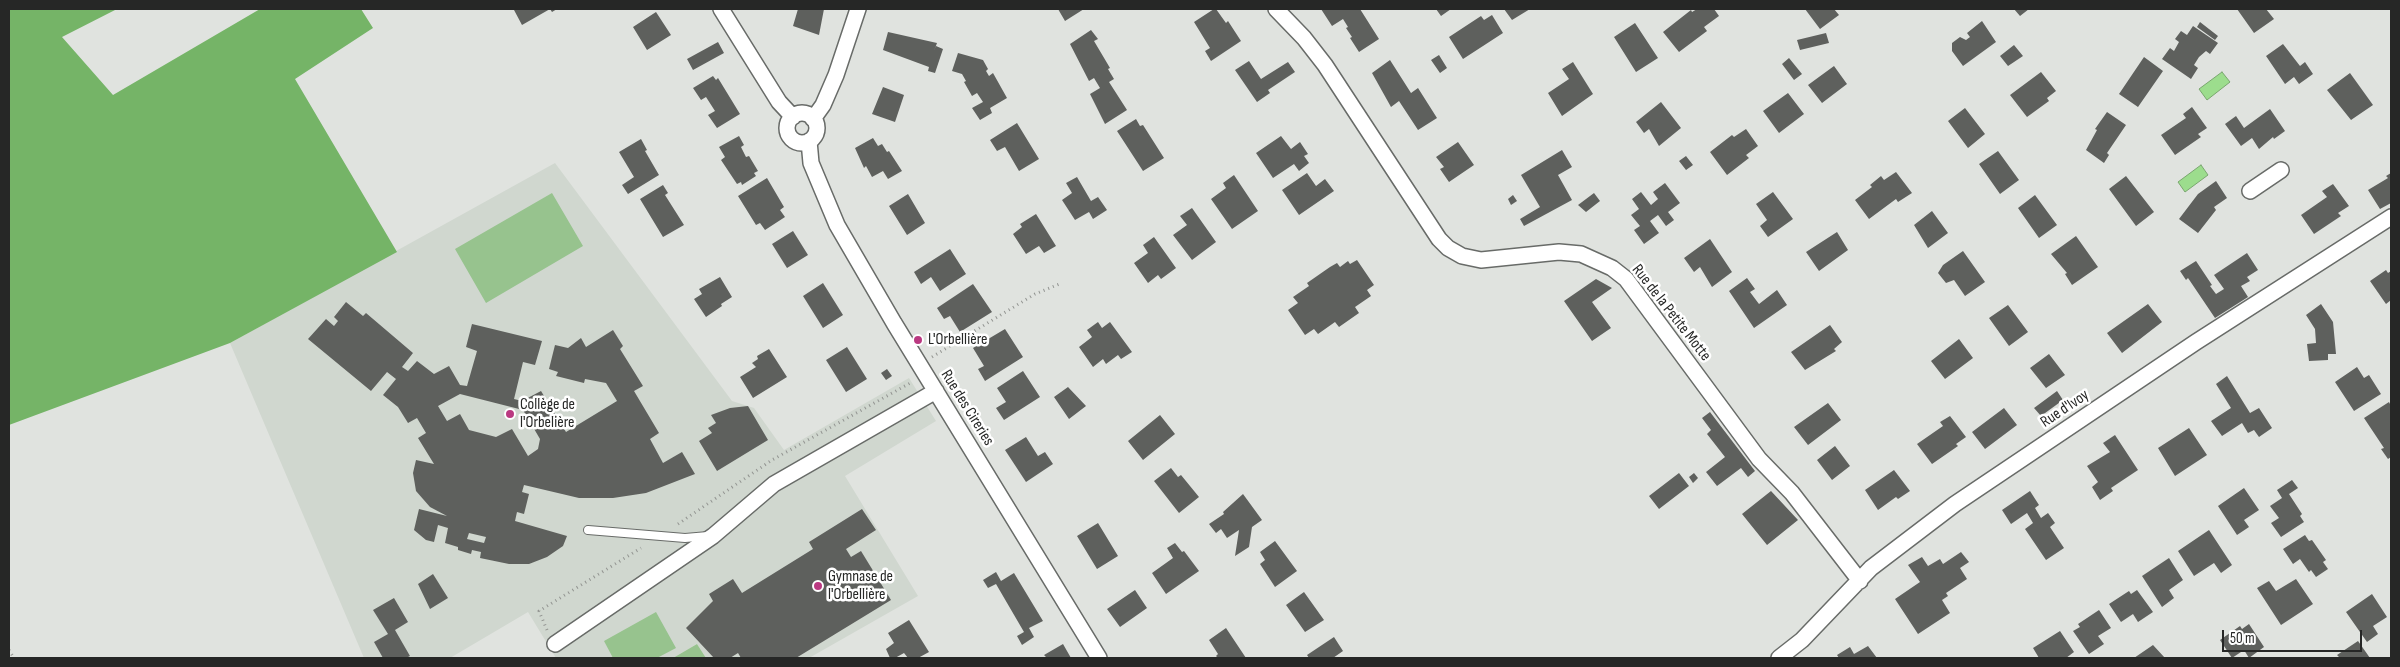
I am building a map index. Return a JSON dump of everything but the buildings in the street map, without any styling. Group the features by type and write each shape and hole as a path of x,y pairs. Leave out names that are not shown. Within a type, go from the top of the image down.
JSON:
{"street":[{"path":"721,9 779,102 793,117"},
{"path":"813,119 823,105 836,75 858,9"},
{"name":"Rue de la Petite Motte","path":"1276,9 1304,38 1325,65 1439,239 1448,248 1462,256 1481,260 1559,252 1581,254 1612,268 1626,279 1759,459 1792,493 1860,581"},
{"path":"804,114 813,119 816,131 809,141 796,142 789,135 787,126 793,117 804,114"},
{"name":"Rue des Cireries","path":"809,141 810,163 837,225 1099,658"},
{"path":"2250,191 2281,170"},
{"name":"Rue d'Ivoy","path":"1779,658 1802,640 1871,568 1955,504 2211,332 2391,217"},
{"path":"555,644 713,536 774,484 936,391"}],"lane":[{"path":"588,530 684,538 713,536"}],"path":[{"path":"928,360 1034,294 1062,282"},
{"path":"544,625 539,611 661,536 772,460 915,380"},
{"path":"9,650 14,658"}],"shaded area":[{"path":"9,9 117,9 62,37 113,95 260,9 361,9 373,28 295,79 397,252 230,343 9,425"},
{"path":"2222,72 2230,82 2207,100 2199,89"},
{"name":"Collège de l'Orbelière","path":"555,163 732,401 754,408 784,450 909,378 936,421 845,476 918,596 809,658 706,658 697,644 673,658 556,658 528,612 450,658 364,658 230,343"},
{"path":"2201,165 2208,175 2185,192 2178,182"},
{"path":"552,193 583,246 486,303 455,249"},
{"path":"656,612 676,648 657,658 613,658 604,641"},
{"path":"697,644 706,658 673,658"}],"place":[{"name":"L'Orbellière","path":"918,340"},
{"name":"Collège de l'Orbelière","path":"510,414"},
{"name":"Gymnase de l'Orbellière","path":"818,586"}]}
